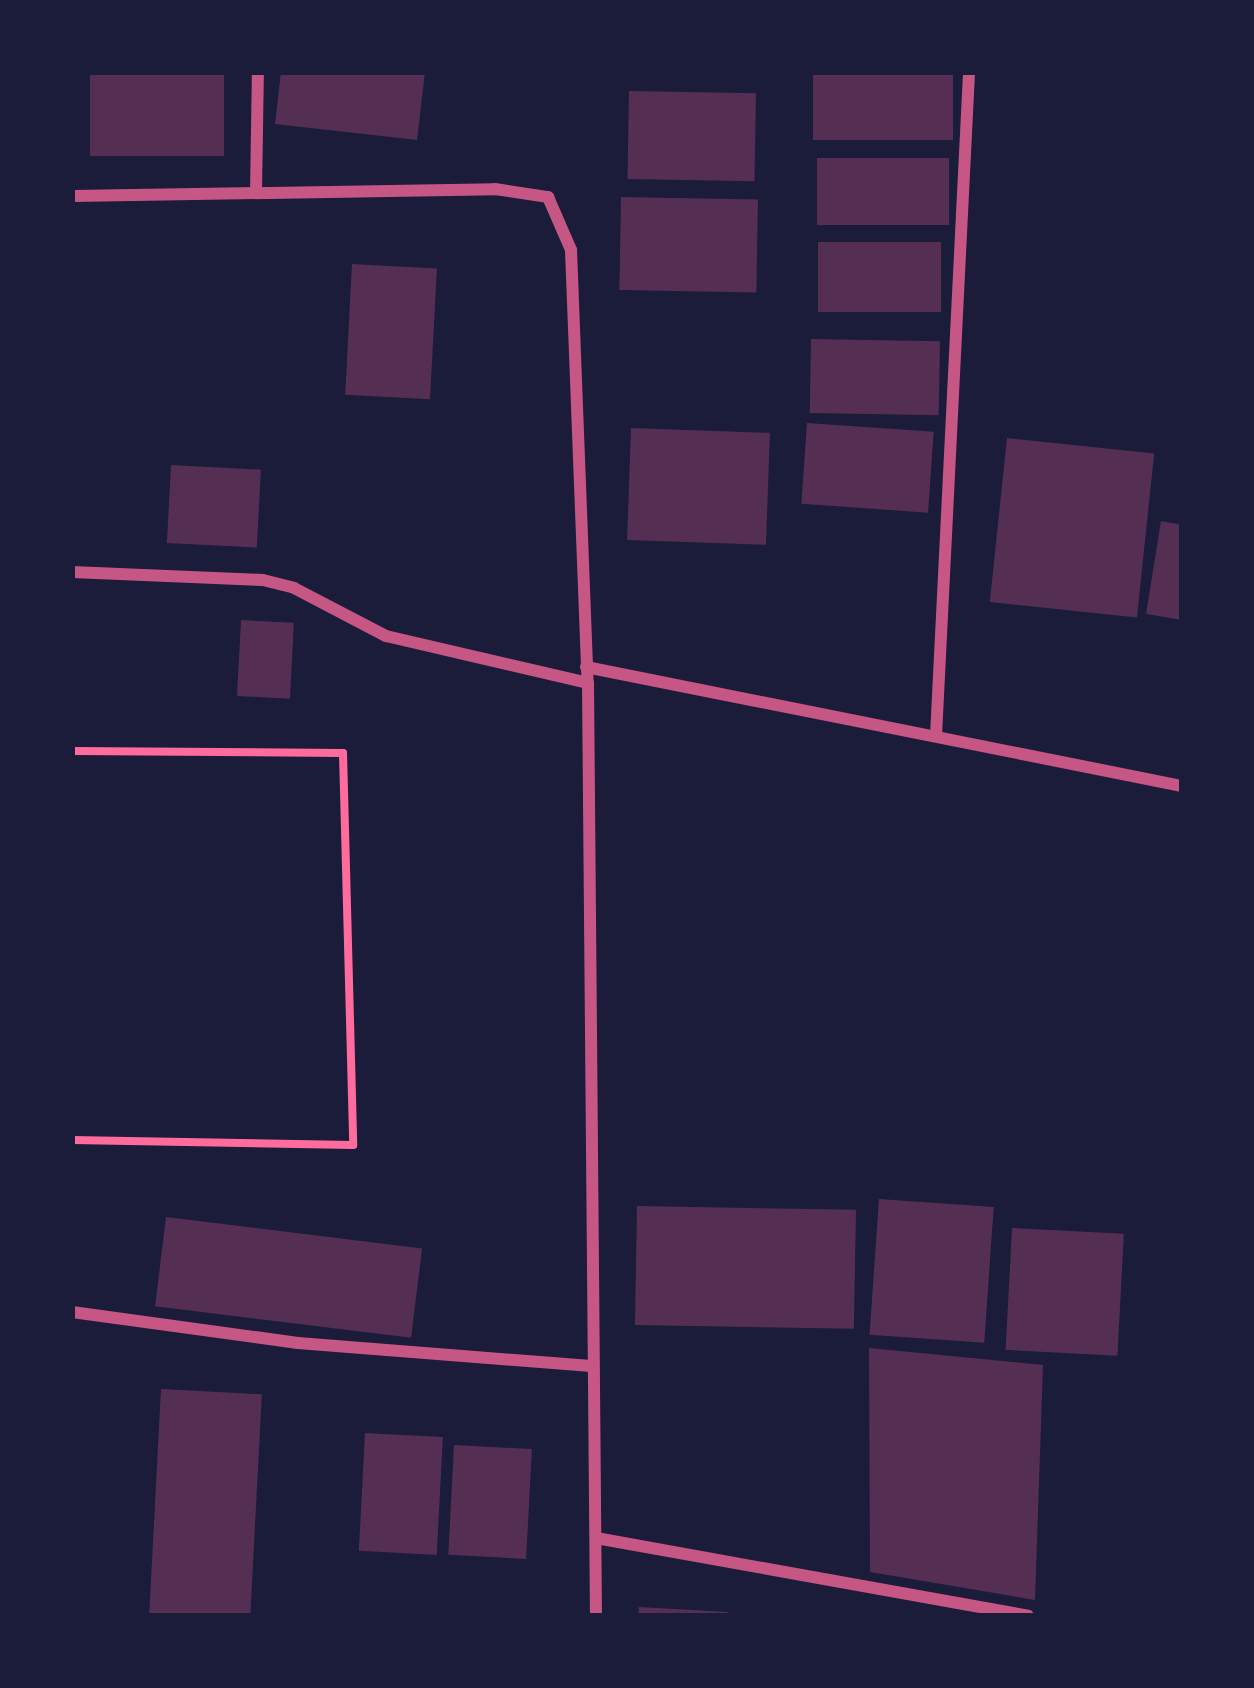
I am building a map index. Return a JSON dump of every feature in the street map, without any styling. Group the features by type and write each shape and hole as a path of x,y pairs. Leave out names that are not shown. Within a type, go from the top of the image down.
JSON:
{"street":[{"path":"256,194 258,72"},
{"path":"936,736 968,72"},
{"path":"72,196 495,189 548,197 571,250 588,683 596,1616"},
{"path":"72,572 263,580 293,588 386,636 588,683"},
{"path":"586,667 1182,786"},
{"path":"72,1312 298,1343 591,1366"},
{"path":"596,1538 1025,1616"}],"path":[{"path":"72,751 343,753 352,1144 72,1140"}],"building":[{"path":"90,72 224,72 224,156 90,156"},
{"path":"281,72 425,72 417,140 275,124"},
{"path":"813,72 953,72 953,140 813,140"},
{"path":"629,91 756,93 754,181 627,179"},
{"path":"817,158 949,158 949,225 817,225"},
{"path":"621,197 758,199 756,292 619,290"},
{"path":"818,242 941,242 941,312 818,312"},
{"path":"352,264 437,268 430,399 345,395"},
{"path":"811,339 940,341 939,415 810,413"},
{"path":"807,423 934,432 928,513 801,504"},
{"path":"631,428 770,433 766,545 627,540"},
{"path":"1007,438 1154,453 1137,618 990,602"},
{"path":"171,465 261,470 257,548 167,543"},
{"path":"1161,521 1182,525 1182,620 1146,614"},
{"path":"241,620 294,623 290,699 237,696"},
{"path":"879,1199 994,1207 984,1343 870,1335"},
{"path":"637,1206 856,1210 854,1329 635,1325"},
{"path":"166,1217 422,1248 411,1338 155,1306"},
{"path":"1012,1228 1124,1234 1117,1356 1006,1350"},
{"path":"869,1348 1043,1365 1035,1600 870,1572"},
{"path":"161,1389 262,1394 250,1616 149,1616"},
{"path":"365,1433 443,1437 437,1555 359,1551"},
{"path":"454,1445 532,1449 526,1559 448,1555"},
{"path":"639,1607 728,1612 728,1616 638,1616"}]}
